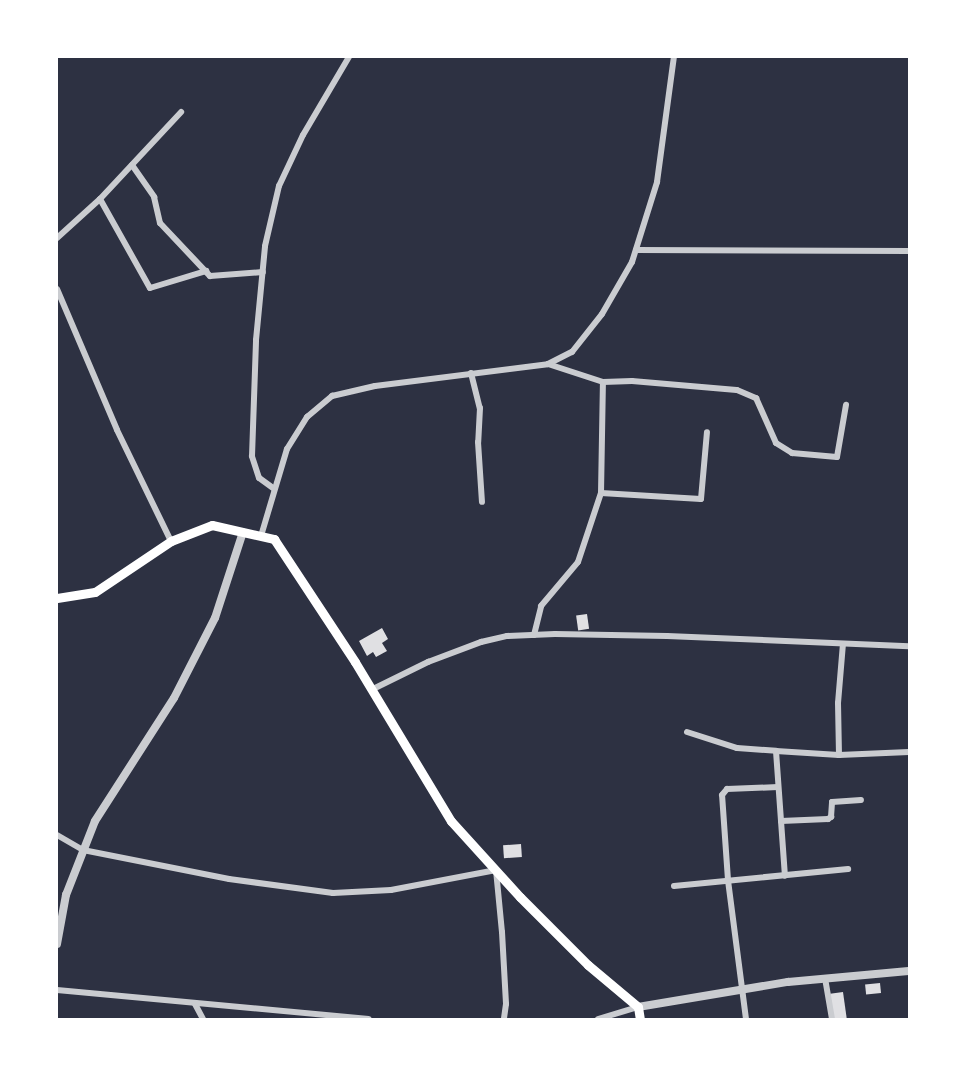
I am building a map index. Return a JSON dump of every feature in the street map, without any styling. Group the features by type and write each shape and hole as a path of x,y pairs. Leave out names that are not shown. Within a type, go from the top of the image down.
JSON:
{"main road":[{"path":"57,598 95,592 171,541 212,525 274,539 452,821 588,965 638,1007 639,1019"}],"street":[{"path":"273,489 260,478 252,456 256,340 265,246 279,186 303,135 349,57"},
{"path":"261,536 273,489 287,448 307,417 332,396 375,386 548,364 572,352 602,314 632,262 657,182 674,57"},
{"path":"57,238 100,199 181,112"},
{"path":"132,165 154,197 160,223 210,276 263,272"},
{"path":"100,199 150,288 206,271"},
{"path":"636,250 909,251"},
{"path":"57,289 117,430 171,541"},
{"path":"548,364 603,382 632,381 737,390 756,398 776,443 792,453 837,457 846,405"},
{"path":"471,373 480,408 478,442 482,502"},
{"path":"534,635 541,606 578,562 601,493 603,382"},
{"path":"601,493 701,499 707,432"},
{"path":"57,944 66,895 95,821 174,698 215,618 243,532"},
{"path":"371,690 428,662 481,642 534,635 668,636 909,646"},
{"path":"839,755 838,703 843,644"},
{"path":"687,732 737,748 839,755 909,752"},
{"path":"776,751 785,876"},
{"path":"746,1019 728,880 724,790 778,787"},
{"path":"781,821 828,819 831,817 832,802 861,800"},
{"path":"57,835 83,850 228,879 333,893 391,890 496,870 506,1004 504,1019"},
{"path":"674,886 848,869"},
{"path":"598,1019 638,1007 741,989 825,978 909,971"},
{"path":"825,978 832,1019"},
{"path":"57,990 369,1019"},
{"path":"195,1004 203,1019"}],"building":[{"path":"587,614 589,629 578,630 576,616"},
{"path":"382,628 388,639 382,643 387,651 376,657 373,652 367,656 359,641"},
{"path":"521,844 522,857 504,858 503,845"},
{"path":"880,983 881,993 866,995 865,985"},
{"path":"843,992 847,1019 834,1019 830,994"}]}
